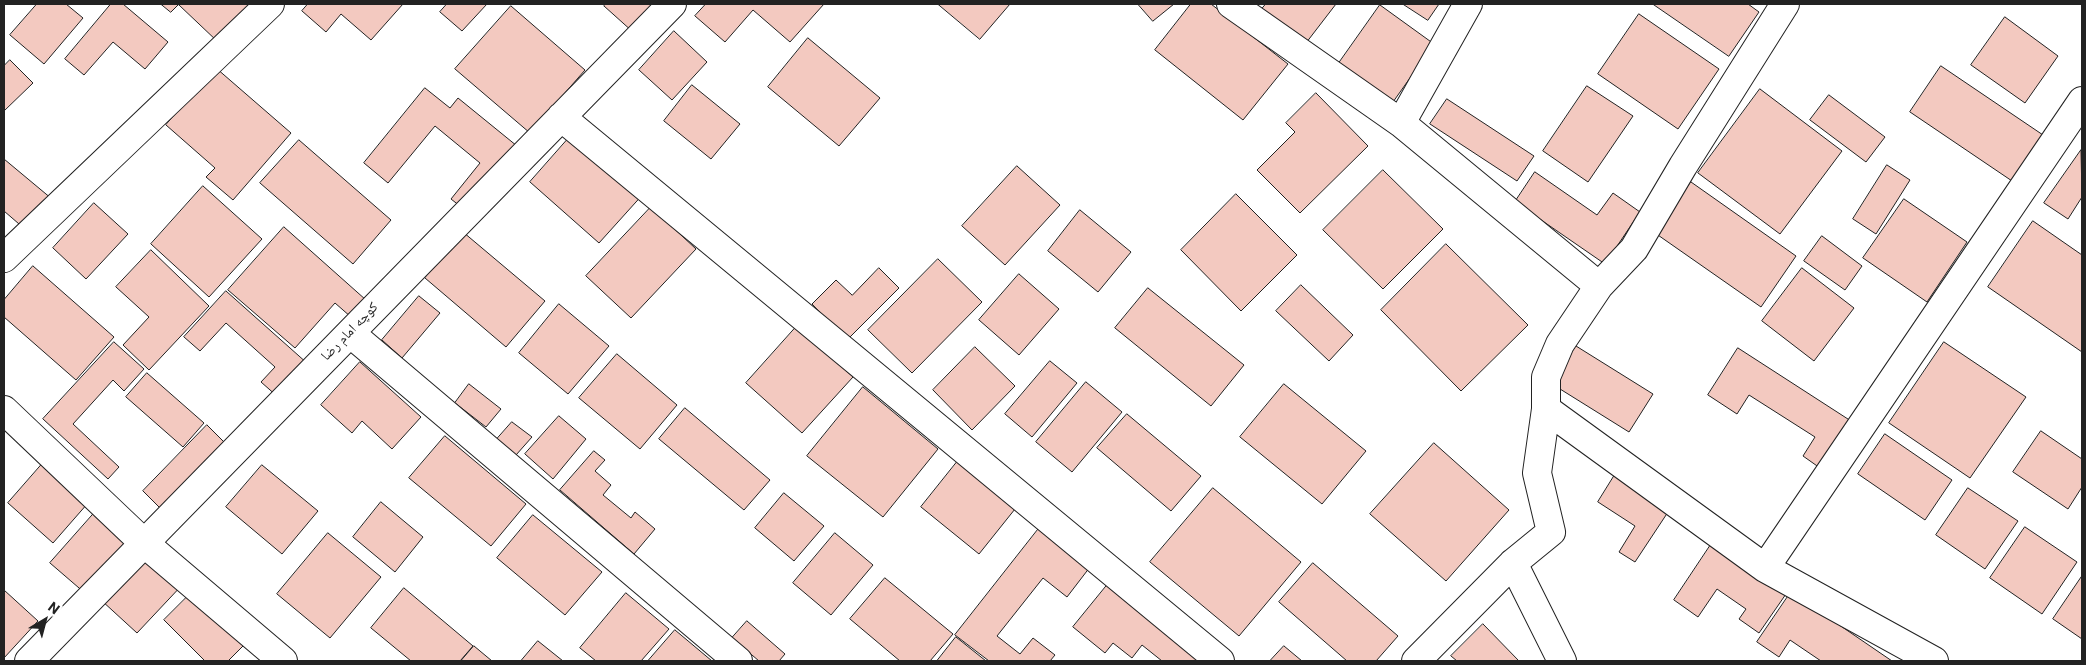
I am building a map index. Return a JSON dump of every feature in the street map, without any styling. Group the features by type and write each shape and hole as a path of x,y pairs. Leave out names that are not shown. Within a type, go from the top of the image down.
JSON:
{"street":[{"path":"4,258 270,4"},
{"name":"کوچه امام رضا","path":"29,661 672,4"},
{"path":"1231,4 1401,123 1599,286"},
{"path":"1401,123 1468,4"},
{"path":"1416,661 1513,563 1551,532 1537,473 1546,409 1546,377 1560,344 1599,286 1634,250 1683,166 1785,4"},
{"path":"1765,568 2082,101"},
{"path":"561,117 1220,661"},
{"path":"350,333 738,661"},
{"path":"1546,409 1765,568 1934,661"},
{"path":"4,410 144,543 283,661"},
{"path":"1513,563 1562,661"}],"building":[{"path":"37,4 66,4 83,18 44,64 10,35"},
{"path":"111,4 123,4 168,42 145,69 113,42 84,75 65,59"},
{"path":"161,4 179,4 171,12"},
{"path":"180,4 254,4 218,42"},
{"path":"308,4 403,4 371,40 341,14 326,32 302,11"},
{"path":"447,4 487,4 462,31 440,12"},
{"path":"606,4 659,4 633,32 604,6"},
{"path":"706,4 824,4 790,42 753,10 725,42 695,16"},
{"path":"938,4 1010,4 980,39"},
{"path":"1138,4 1174,4 1153,21"},
{"path":"1191,4 1211,4 1288,64 1243,120 1155,50"},
{"path":"1266,4 1336,4 1306,43 1261,10"},
{"path":"1403,4 1439,4 1428,20"},
{"path":"1653,4 1748,4 1759,12 1729,56"},
{"path":"1380,5 1434,44 1393,102 1339,63"},
{"path":"511,6 585,70 530,133 455,69"},
{"path":"1639,14 1719,69 1678,129 1598,74"},
{"path":"2005,17 2058,56 2025,103 1971,65"},
{"path":"674,31 707,62 672,100 639,70"},
{"path":"808,38 880,98 839,146 768,87"},
{"path":"10,60 33,83 4,111 4,66"},
{"path":"1941,66 2046,137 2015,183 1910,112"},
{"path":"216,68 291,133 233,200 206,177 215,168 166,125"},
{"path":"692,85 740,124 711,159 664,121"},
{"path":"1587,86 1633,116 1588,182 1543,151"},
{"path":"425,88 450,108 458,98 517,146 465,210 451,199 480,163 435,126 388,183 364,163"},
{"path":"1760,89 1842,151 1780,234 1698,173"},
{"path":"1316,93 1368,146 1300,213 1257,170 1295,132 1286,123"},
{"path":"1829,95 1885,137 1866,162 1810,120"},
{"path":"1447,99 1534,156 1517,181 1430,124"},
{"path":"575,131 645,192 599,243 530,182"},
{"path":"299,140 391,220 353,264 260,183"},
{"path":"2081,150 2082,197 2068,219 2044,203"},
{"path":"4,159 52,199 26,230 4,211"},
{"path":"1887,165 1910,180 1876,234 1853,219"},
{"path":"1017,166 1060,205 1005,265 962,226"},
{"path":"1383,170 1443,229 1383,289 1323,230"},
{"path":"1535,172 1597,215 1613,193 1640,212 1605,264 1515,202"},
{"path":"1691,182 1796,256 1761,307 1655,233"},
{"path":"203,186 262,239 209,297 151,244"},
{"path":"1236,194 1297,255 1241,311 1181,250"},
{"path":"1904,199 1967,242 1927,302 1863,258"},
{"path":"94,203 128,234 86,279 53,248"},
{"path":"651,207 696,249 631,318 586,276"},
{"path":"1080,210 1131,252 1098,292 1048,251"},
{"path":"2033,221 2082,255 2082,352 1988,287"},
{"path":"284,227 366,300 351,317 335,303 295,348 228,290"},
{"path":"463,232 545,301 506,347 425,278"},
{"path":"1822,236 1862,266 1845,290 1804,261"},
{"path":"1446,244 1528,325 1461,391 1381,310"},
{"path":"151,250 209,306 149,370 123,345 149,317 116,287"},
{"path":"938,259 982,302 912,373 868,330"},
{"path":"33,266 114,337 76,380 4,317 4,300"},
{"path":"879,268 899,288 847,340 812,304 836,280 852,295"},
{"path":"1802,268 1854,308 1814,361 1762,321"},
{"path":"1019,274 1059,309 1019,355 979,320"},
{"path":"1301,285 1353,335 1329,361 1276,311"},
{"path":"1148,288 1244,365 1211,406 1115,328"},
{"path":"226,291 308,364 278,397 261,382 275,367 226,323 200,351 184,337"},
{"path":"419,296 440,313 402,358 382,340"},
{"path":"559,304 609,346 568,394 519,353"},
{"path":"797,326 853,377 802,433 746,383"},
{"path":"114,342 144,369 124,391 113,380 73,424 119,467 108,479 43,419"},
{"path":"1944,342 2026,397 1970,478 1889,423"},
{"path":"1576,346 1653,394 1629,432 1552,384"},
{"path":"975,347 1015,386 972,430 933,390"},
{"path":"1738,348 1851,421 1820,468 1803,456 1815,437 1749,395 1737,414 1708,395"},
{"path":"617,354 677,405 640,449 579,398"},
{"path":"1050,361 1077,383 1032,437 1005,414"},
{"path":"360,362 421,417 392,449 362,421 352,433 321,405"},
{"path":"147,373 204,423 183,447 126,397"},
{"path":"1086,382 1122,412 1072,472 1036,442"},
{"path":"469,384 501,409 486,427 455,403"},
{"path":"1284,384 1366,451 1322,504 1240,437"},
{"path":"863,387 938,449 883,517 807,456"},
{"path":"685,408 770,480 744,510 659,439"},
{"path":"1127,414 1201,476 1171,511 1097,448"},
{"path":"559,416 586,439 553,479 525,454"},
{"path":"512,422 532,437 516,455 497,439"},
{"path":"207,425 228,446 164,512 143,491"},
{"path":"2041,431 2082,459 2082,487 2068,509 2013,472"},
{"path":"1885,434 1952,480 1925,520 1858,474"},
{"path":"445,436 526,504 491,546 409,478"},
{"path":"1434,443 1509,510 1446,581 1370,514"},
{"path":"594,451 605,460 595,471 611,485 603,495 631,518 635,512 655,529 634,554 560,490"},
{"path":"957,462 1015,509 979,554 921,507"},
{"path":"43,463 88,503 53,543 8,503"},
{"path":"262,465 318,511 282,554 226,507"},
{"path":"1616,473 1670,509 1635,562 1619,552 1635,526 1598,502"},
{"path":"1213,488 1301,562 1239,636 1150,562"},
{"path":"1968,488 2018,521 1985,569 1936,535"},
{"path":"784,493 824,526 794,561 755,528"},
{"path":"381,502 423,537 395,572 353,537"},
{"path":"96,511 131,542 86,594 50,563"},
{"path":"533,515 602,572 565,615 497,558"},
{"path":"1040,527 1090,567 1067,597 1043,578 997,636 1020,654 1033,638 1055,655 1050,661 989,661 955,635"},
{"path":"2025,527 2077,562 2042,614 1990,578"},
{"path":"328,533 381,577 330,638 277,594"},
{"path":"835,533 873,565 831,615 793,583"},
{"path":"1712,543 1786,594 1759,633 1739,619 1746,609 1717,589 1698,617 1674,600"},
{"path":"149,550 184,583 137,633 101,600"},
{"path":"1313,563 1398,636 1376,661 1347,661 1279,602"},
{"path":"2082,576 2082,639 2053,619"},
{"path":"885,578 953,634 930,661 900,661 850,619"},
{"path":"1108,584 1205,661 1162,661 1142,645 1132,658 1113,643 1105,653 1073,627"},
{"path":"404,588 473,646 460,661 411,661 371,628"},
{"path":"4,590 38,621 4,658"},
{"path":"192,592 244,645 228,661 205,661 164,620"},
{"path":"1791,592 1892,661 1821,661 1790,640 1779,657 1757,642"},
{"path":"626,593 669,629 641,661 596,661 580,648"},
{"path":"747,621 785,654 779,661 759,661 732,638"},
{"path":"1483,624 1519,661 1457,661 1451,656"},
{"path":"675,630 712,661 648,661"},
{"path":"956,637 986,661 937,661"},
{"path":"538,641 563,661 521,661"},
{"path":"474,646 492,661 461,661"},
{"path":"1284,646 1302,661 1270,661"}]}
